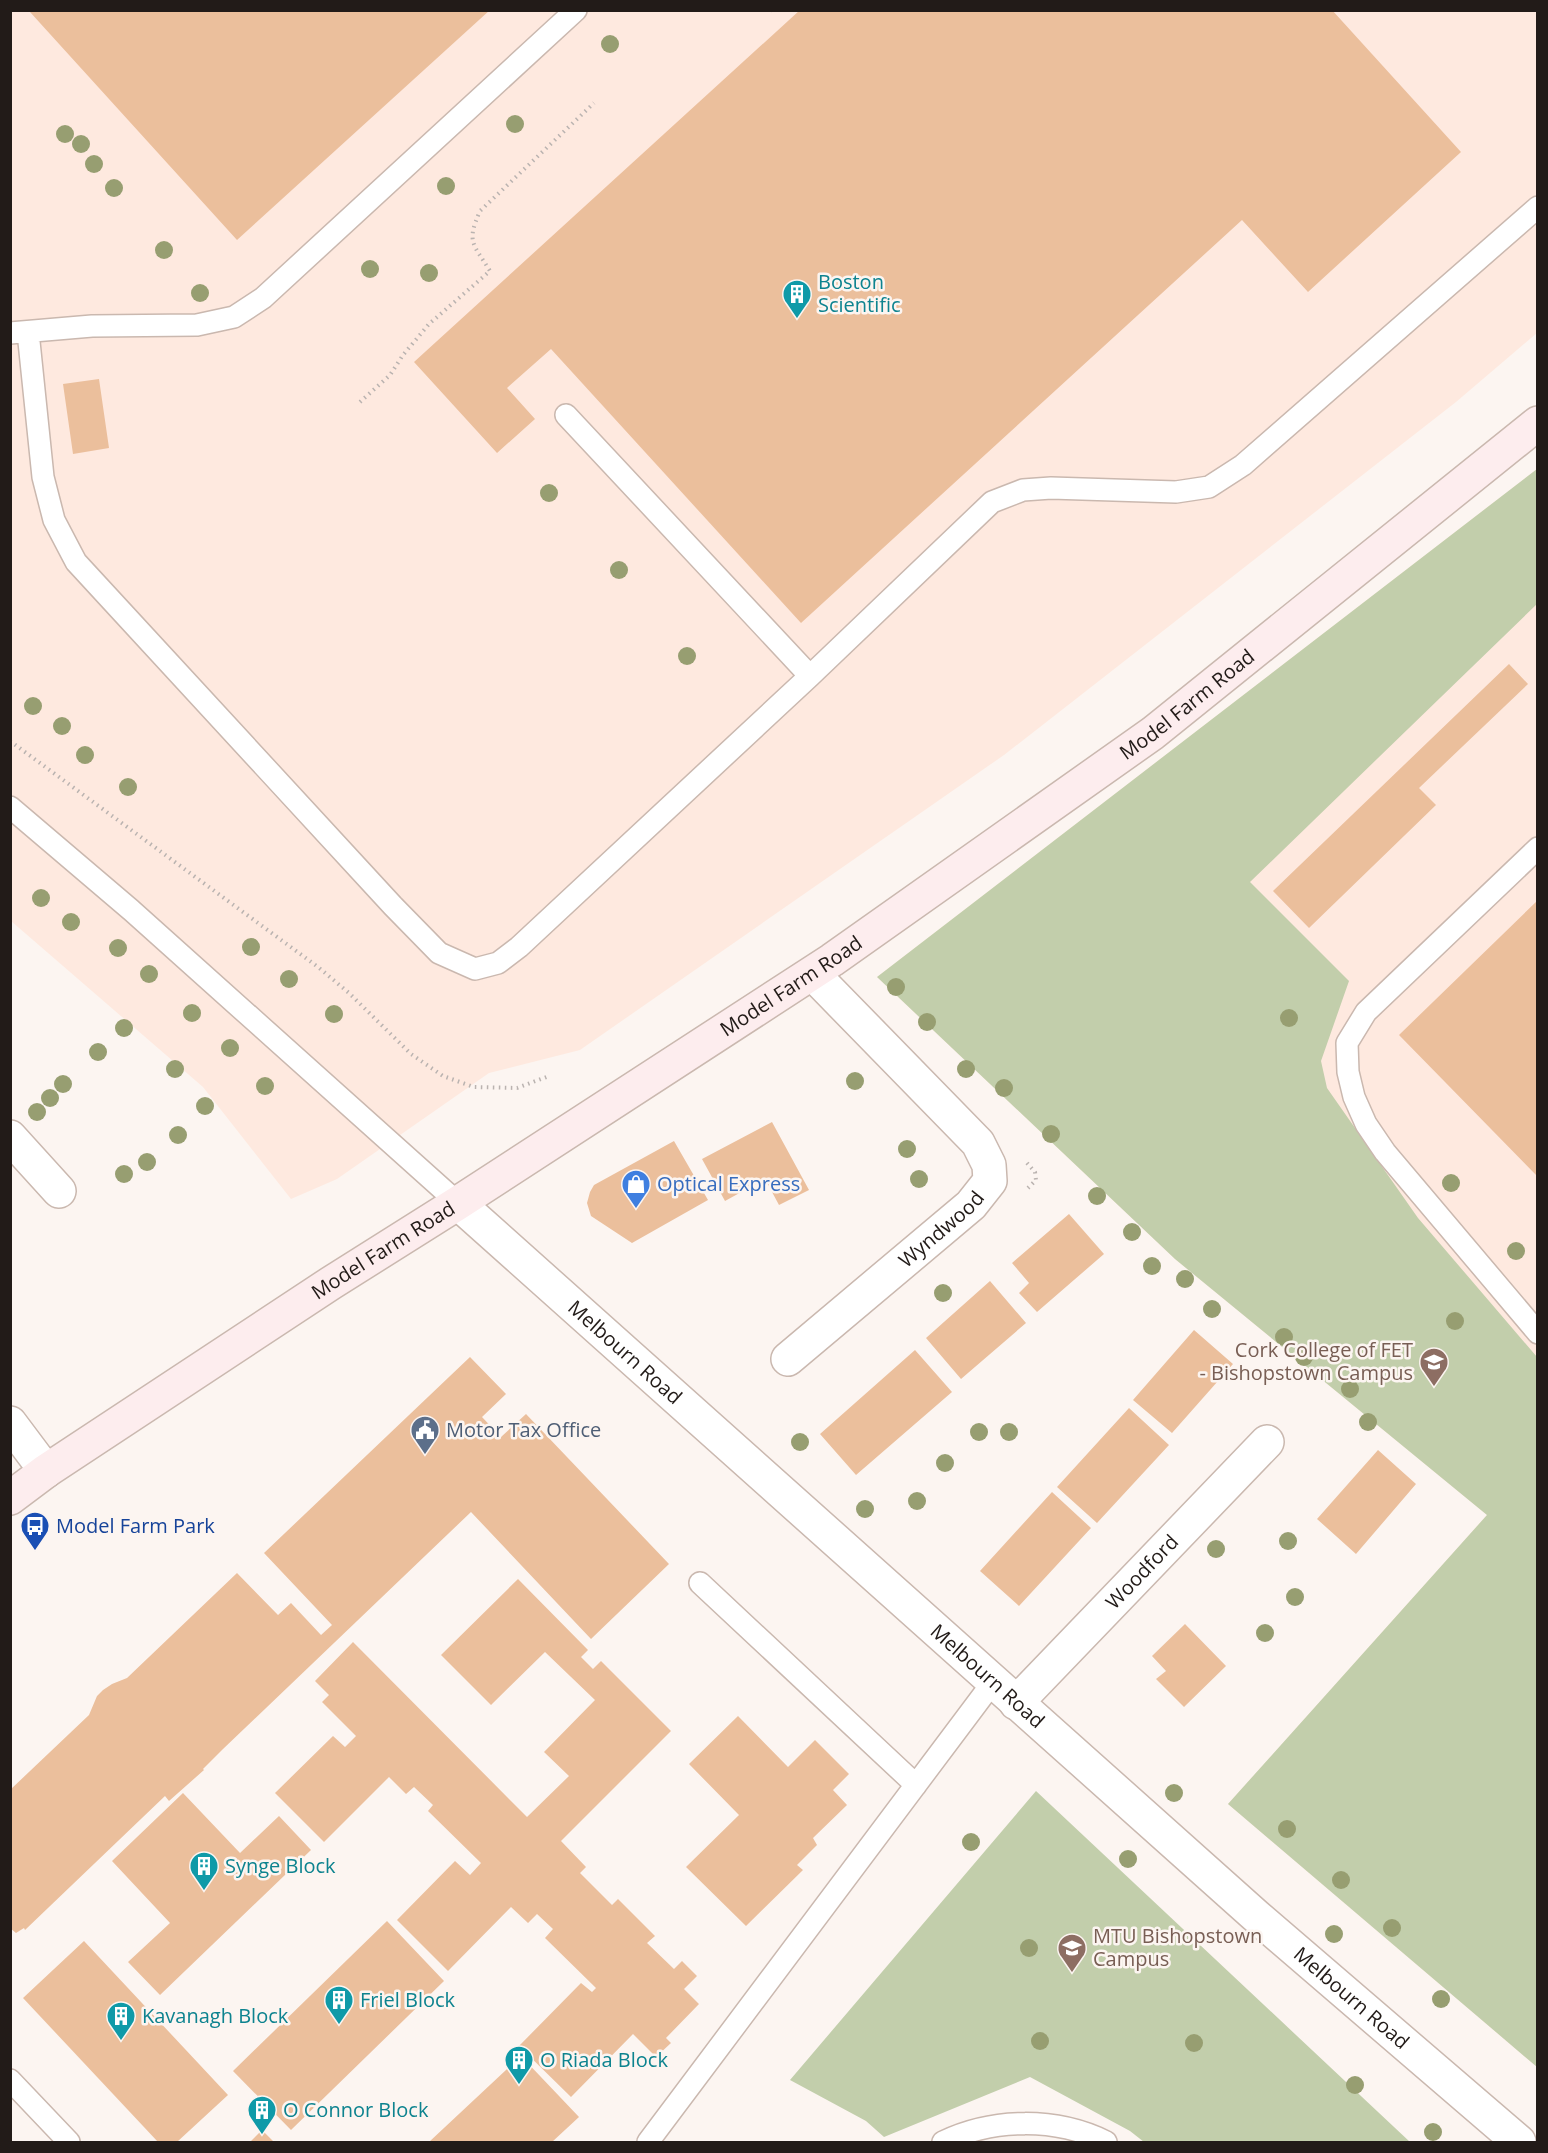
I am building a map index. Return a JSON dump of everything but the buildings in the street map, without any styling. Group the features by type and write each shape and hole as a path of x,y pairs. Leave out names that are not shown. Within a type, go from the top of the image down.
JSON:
{"main road":[{"name":"Model Farm Road","path":"10,1498 46,1471 331,1283 813,974 1152,733 1538,423"}],"street":[{"name":"Wyndwood","path":"788,1359 971,1204 990,1181 989,1165 978,1143 813,974"},
{"path":"10,1137 59,1191"},
{"name":"Melbourn Road","path":"458,1203 1256,1916 1519,2142"},
{"path":"10,1423 46,1471"},
{"name":"Woodford","path":"1005,1693 1267,1442"}],"lane":[{"path":"576,10 263,297 234,317 197,326 92,326 19,333 43,477 54,520 76,562 439,953 457,963 475,969 498,963 519,947 810,676 992,502 1023,490 1051,488 1176,492 1209,487 1243,465 1538,207"},
{"path":"566,415 810,676"},
{"path":"10,807 140,918 458,1203"},
{"path":"1538,848 1366,1012 1347,1043 1348,1072 1354,1097 1366,1124 1385,1152 1538,1333"},
{"path":"700,1583 916,1785"},
{"path":"648,2142 916,1785 1005,1693"},
{"path":"10,2080 69,2142"},
{"path":"943,2142 988,2126 1032,2123 1069,2130 1106,2142"}],"path":[{"path":"360,402 390,375 403,355 429,324 490,271 473,243 472,230 480,211 594,103"},
{"path":"10,741 318,967 349,993 411,1054 443,1076 474,1087 517,1088 549,1076"},
{"path":"1020,1196 1036,1180 1035,1172 1025,1160"}],"shaded area":[{"path":"11,11 1537,11 1537,333 1456,402 1004,755 580,1050 489,1073 337,1179 291,1199 203,1087 11,921"},
{"name":"Cork College of FET - Bishopstown Campus","path":"1537,469 1537,2067 1228,1804 1487,1515 1175,1259 877,977"}],"green space":[{"name":"Cork College of FET - Bishopstown Campus","path":"1537,469 1537,604 1250,882 1349,981 1321,1061 1327,1088 1418,1218 1537,1357 1537,2067 1228,1804 1487,1515 1175,1259 877,977"},
{"name":"MTU Bishopstown Campus","path":"1036,1791 1410,2142 1144,2142 1130,2131 1030,2077 884,2137 866,2121 790,2080"}],"place":[{"name":"Boston Scientific","path":"797,320"},
{"name":"Optical Express","path":"636,1210"},
{"name":"Cork College of FET - Bishopstown Campus","path":"1434,1388"},
{"name":"Motor Tax Office","path":"425,1456"},
{"name":"Model Farm Park","path":"35,1552"},
{"name":"Synge Block","path":"204,1892"},
{"name":"MTU Bishopstown Campus","path":"1072,1974"},
{"name":"Friel Block","path":"339,2026"},
{"name":"Kavanagh Block","path":"121,2042"},
{"name":"O Riada Block","path":"519,2086"},
{"name":"O Connor Block","path":"262,2136"}]}
